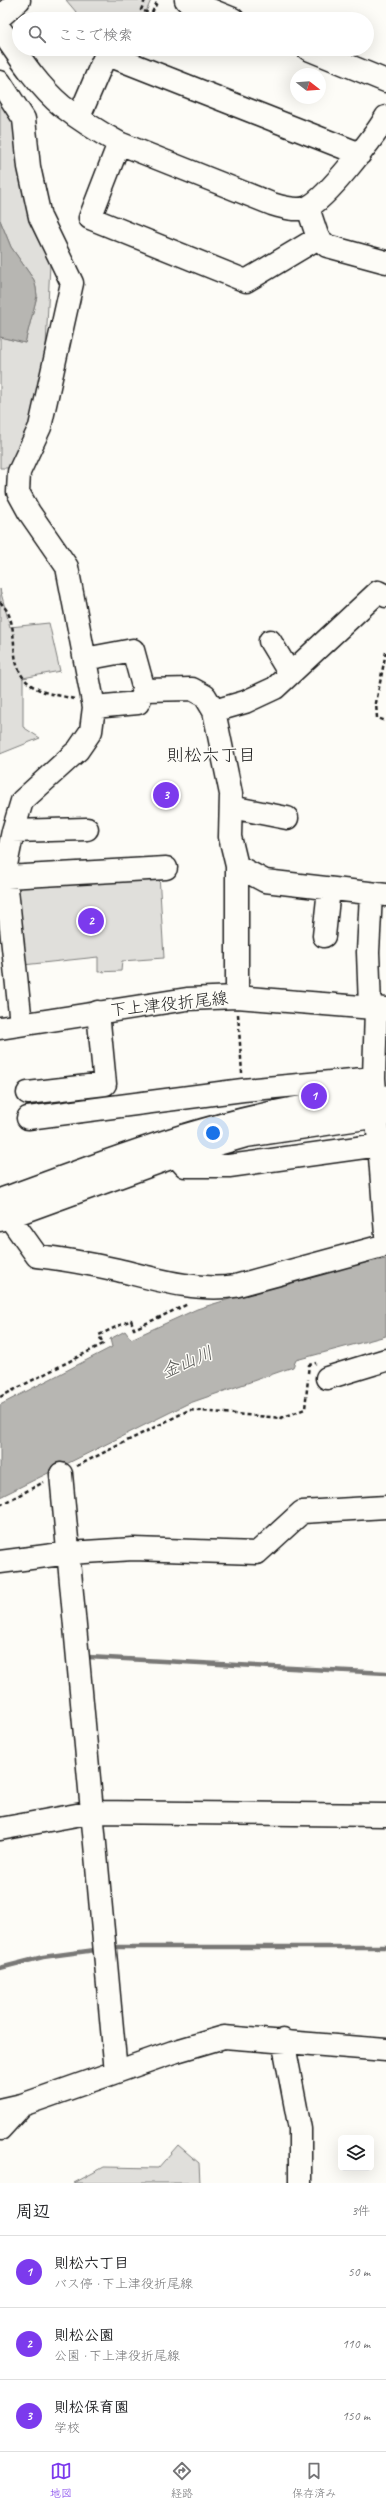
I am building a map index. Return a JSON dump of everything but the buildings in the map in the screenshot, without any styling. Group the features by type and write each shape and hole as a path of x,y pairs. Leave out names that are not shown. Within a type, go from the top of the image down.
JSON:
{"street":[{"path":"0,17 19,0"},
{"path":"186,0 216,12"},
{"path":"0,29 12,46"},
{"path":"20,56 32,73 62,105 118,143 272,204 290,209 308,208 360,154 386,117"},
{"path":"79,117 105,56"},
{"path":"111,56 360,154"},
{"path":"325,56 386,81"},
{"path":"0,82 24,119 29,167 40,217 72,283 40,427 19,472 18,492 29,512 67,567 94,707 91,731 78,750 22,801 13,831 4,874 21,1024"},
{"path":"118,143 90,218 246,281 318,238"},
{"path":"308,208 318,238 327,246 386,262"},
{"path":"214,711 245,702 275,688 378,592 386,596"},
{"path":"270,641 290,674"},
{"path":"84,659 133,650 141,697"},
{"path":"94,707 141,697 192,689 205,696 214,711 231,794 230,837 238,866 237,1003"},
{"path":"231,807 287,818"},
{"path":"13,831 87,829"},
{"path":"238,866 265,881 378,894 368,952 377,1008 380,1100 379,1145 386,1235"},
{"path":"4,874 166,868"},
{"path":"324,936 329,888"},
{"name":"下上津役折尾線","path":"0,1028 187,999 237,1003 377,1008"},
{"path":"28,1093 105,1084 98,1012"},
{"path":"28,1118 236,1090 380,1100"},
{"path":"236,1090 236,1121"},
{"path":"2,1210 170,1139 236,1121 311,1106 380,1100"},
{"path":"2,1210 246,1136 308,1128 380,1100"},
{"path":"176,1156 185,1166 229,1166 379,1145"},
{"path":"2,1210 37,1256 77,1261 169,1282 223,1288 386,1245"},
{"path":"325,1369 386,1360"},
{"path":"61,1474 116,2072"},
{"path":"0,1562 69,1554 133,1549 257,1553 302,1512 386,1507"},
{"path":"0,1829 93,1812 386,1815"},
{"path":"0,2110 22,2105 116,2072 224,2037 283,2040 386,2050"},
{"path":"283,2040 300,2129 300,2183"},
{"path":"0,2129 22,2105"}],"path":[{"path":"145,0 141,10 146,12"},
{"path":"152,12 158,0"},
{"path":"0,602 9,610 16,666 19,676 35,688 48,694 68,697 94,707"},
{"path":"386,652 376,703 377,718 386,721"},
{"path":"236,1090 237,1003"},
{"path":"0,1397 103,1344 99,1335 131,1320 134,1330 195,1301"},
{"path":"0,1505 189,1410 281,1418 306,1409 309,1365 325,1369"}],"shaded area":[{"path":"66,0 151,0 146,12 76,12"},
{"path":"0,99 12,117 33,222 50,264 45,366 32,424 11,468 0,468 0,337 25,343 37,296 34,280 11,247 0,220"},
{"path":"0,589 10,627 49,623 60,671 23,678 23,727 40,738 0,754"},
{"path":"159,874 164,958 122,961 121,971 98,972 98,957 23,965 18,884"},
{"path":"178,2145 199,2163 200,2183 74,2183 104,2167 158,2168"}],"water":[{"path":"0,220 11,247 34,280 36,288 37,296 25,343 0,337"},
{"name":"金山川","path":"386,1259 386,1336 296,1360 293,1367 187,1404 0,1497 0,1405 112,1347 110,1339 125,1331 131,1339 197,1309 328,1269"}],"waterway":[{"path":"88,1657 386,1673"},
{"path":"114,1947 386,1947"},
{"path":"0,1968 43,1957 95,1950"}],"place":[{"name":"則松保育園","path":"166,795"},
{"name":"則松公園","path":"91,921"},
{"name":"則松六丁目","path":"314,1096"}],"district":[{"name":"則松六丁目","path":"211,755"}]}
